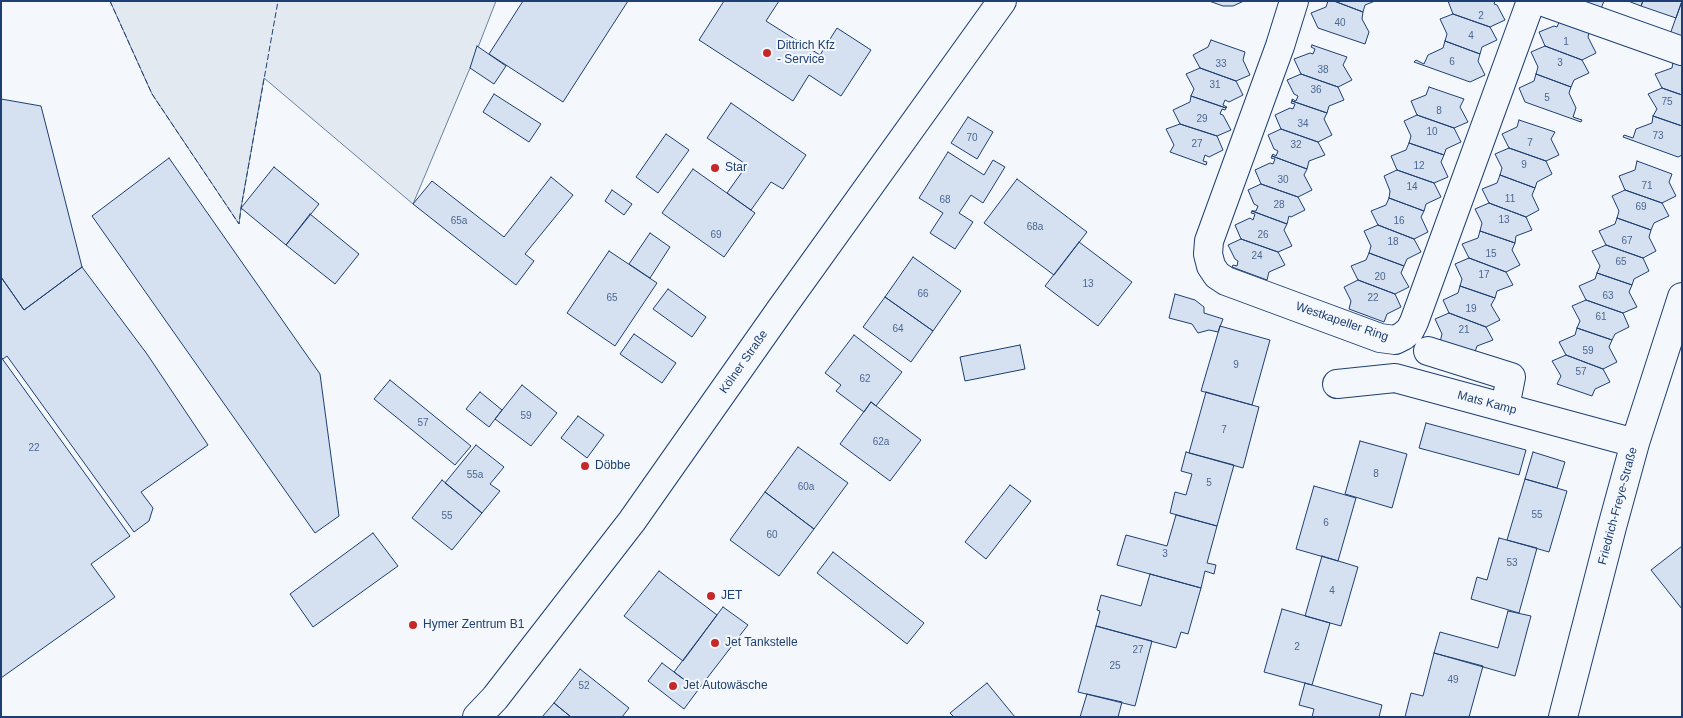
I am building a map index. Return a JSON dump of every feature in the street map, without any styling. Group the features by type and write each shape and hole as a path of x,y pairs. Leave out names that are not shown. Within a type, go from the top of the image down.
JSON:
{"street":[{"name":"Kölner Straße","path":"477,717 495,698 632,521 781,308 1002,1"},
{"name":"Westkapeller Ring","path":"1294,1 1280,46 1209,241 1208,254 1211,266 1216,275 1226,281 1380,338 1395,340 1410,330 1414,322 1531,1"},
{"path":"1541,1 1682,51"},
{"name":"Friedrich-Freye-Straße","path":"1563,717 1635,443 1682,297"},
{"path":"1428,351 1511,378 1504,408"},
{"name":"Mats Kamp","path":"1337,384 1395,378 1635,443"}],"shaded area":[{"path":"110,1 496,1 413,204 264,78 239,224 152,94"}],"building":[{"path":"523,1 628,1 563,102 489,54"},
{"name":"Dittrich Kfz - Service","path":"724,1 779,1 766,21 820,55 837,28 871,50 841,96 809,75 793,101 699,40"},
{"path":"1209,1 1244,1 1233,6 1223,6"},
{"path":"1328,1 1334,1 1363,12 1362,19 1369,32 1365,44 1318,28 1311,13 1326,7"},
{"path":"1334,1 1375,1 1365,5 1363,12"},
{"path":"1448,1 1495,1 1494,4 1497,5 1505,20 1490,27 1453,14"},
{"path":"1574,1 1604,1 1600,11"},
{"path":"1628,1 1643,1 1641,6"},
{"path":"1643,1 1682,1 1676,18 1641,6"},
{"path":"1682,1 1682,41 1669,37"},
{"path":"1453,14 1490,27 1497,40 1482,47 1480,54 1445,41 1447,34 1440,19"},
{"path":"1559,22 1589,32 1588,37 1596,53 1582,60 1545,46 1539,32 1554,26 1557,27"},
{"path":"1211,40 1245,52 1243,60 1250,75 1236,81 1200,68 1193,55 1208,47"},
{"path":"1445,41 1480,54 1478,61 1485,75 1470,82 1414,62 1416,60 1424,64 1428,55 1443,48"},
{"path":"1312,45 1347,57 1343,65 1352,80 1338,87 1301,74 1294,59 1310,53 1313,54 1315,49 1311,47"},
{"path":"477,46 506,66 494,84 470,68"},
{"path":"1545,46 1582,60 1589,73 1574,80 1571,87 1536,74 1538,67 1531,52"},
{"path":"1673,62 1682,63 1682,95 1662,88 1655,74 1672,68"},
{"path":"1200,68 1236,81 1243,95 1229,102 1225,100 1223,105 1226,108 1191,96 1194,89 1186,74"},
{"path":"1301,74 1338,87 1344,100 1329,106 1327,113 1292,101 1292,99 1296,101 1298,96 1294,94 1287,80"},
{"path":"1536,74 1571,87 1569,93 1576,108 1573,117 1582,120 1581,122 1525,102 1519,88 1534,81"},
{"path":"1429,87 1464,99 1460,107 1468,122 1454,128 1417,115 1411,101 1426,95"},
{"path":"1662,88 1682,95 1682,126 1653,116 1657,109 1648,94"},
{"path":"494,94 541,124 529,142 483,112"},
{"path":"1191,96 1226,108 1225,110 1222,109 1220,114 1223,115 1231,130 1217,136 1180,124 1173,110 1190,102"},
{"path":"1,99 41,106 82,267 24,310 1,277"},
{"path":"1292,101 1327,113 1324,119 1332,135 1318,142 1281,129 1275,115 1290,108 1293,109 1295,104 1291,103"},
{"path":"731,103 806,155 783,189 771,182 751,210 727,193 747,165 707,138"},
{"path":"1417,115 1454,128 1461,142 1446,149 1444,155 1409,143 1411,136 1404,121"},
{"path":"1653,116 1682,126 1682,155 1678,157 1623,137 1624,135 1633,138 1636,129 1652,123"},
{"path":"968,117 993,132 977,159 951,143"},
{"path":"1519,120 1555,132 1551,139 1559,155 1546,161 1509,148 1502,134 1517,127"},
{"path":"1180,124 1217,136 1223,150 1209,157 1205,155 1203,161 1207,162 1206,165 1170,152 1174,145 1166,129"},
{"path":"1281,129 1318,142 1325,155 1309,161 1307,169 1272,156 1273,154 1276,156 1278,151 1274,149 1268,135"},
{"path":"666,134 689,150 658,193 636,177"},
{"path":"1409,143 1444,155 1441,162 1448,177 1434,183 1397,170 1391,156 1406,150"},
{"path":"1509,148 1546,161 1552,174 1537,182 1535,188 1500,175 1502,168 1495,154"},
{"path":"948,152 984,175 993,160 1005,167 983,203 971,195 959,213 973,222 955,249 930,233 943,213 919,198"},
{"path":"1272,156 1307,169 1304,175 1312,190 1298,197 1261,184 1255,170 1270,163 1273,164 1275,159 1271,158"},
{"path":"169,158 320,374 339,516 315,533 92,216"},
{"path":"1637,161 1672,174 1669,182 1676,196 1662,203 1625,190 1619,176 1635,170"},
{"path":"274,167 319,204 286,245 241,208"},
{"path":"693,169 755,213 724,257 662,213"},
{"path":"1397,170 1434,183 1441,197 1426,204 1424,211 1389,198 1390,191 1384,176"},
{"path":"1500,175 1535,188 1532,195 1539,210 1526,217 1489,203 1482,189 1497,183"},
{"path":"551,177 573,195 525,254 534,261 516,285 413,204 432,181 504,237"},
{"path":"1017,179 1087,232 1054,275 984,223"},
{"path":"1261,184 1298,197 1305,210 1291,217 1289,216 1287,224 1252,211 1256,211 1258,206 1254,204 1248,190"},
{"path":"612,190 632,204 624,215 605,201"},
{"path":"1625,190 1662,203 1669,216 1654,223 1651,230 1617,218 1619,211 1612,196"},
{"path":"1389,198 1424,211 1421,217 1428,232 1414,239 1378,225 1371,211 1386,205"},
{"path":"1489,203 1526,217 1532,230 1516,236 1515,243 1480,231 1482,223 1475,209"},
{"path":"1252,211 1287,224 1284,230 1292,246 1278,252 1241,239 1235,225 1250,218 1253,220 1255,214 1251,213"},
{"path":"310,214 359,254 335,284 286,245"},
{"path":"1617,218 1651,230 1649,237 1656,251 1643,258 1606,245 1599,231 1615,224"},
{"path":"1378,225 1414,239 1421,252 1407,259 1404,266 1369,253 1371,246 1364,231"},
{"path":"1480,231 1515,243 1512,250 1520,265 1506,272 1469,258 1462,244 1478,238"},
{"path":"650,233 670,247 650,278 629,264"},
{"path":"1241,239 1278,252 1285,265 1269,272 1267,280 1232,267 1233,265 1237,266 1238,261 1228,245"},
{"path":"1079,242 1132,282 1098,326 1045,286"},
{"path":"1606,245 1643,258 1649,271 1634,279 1632,285 1597,273 1600,266 1592,251"},
{"path":"609,251 657,283 615,346 567,313"},
{"path":"1369,253 1404,266 1401,273 1409,287 1395,294 1358,280 1351,266 1366,260"},
{"path":"913,257 961,291 933,331 885,297"},
{"path":"1469,258 1506,272 1513,285 1497,291 1495,298 1460,286 1462,279 1455,264"},
{"path":"82,267 147,354 208,445 141,492 153,508 149,521 134,532 7,356 3,359 1,357 1,277 24,310"},
{"path":"1597,273 1632,285 1629,292 1637,307 1623,313 1586,300 1579,286 1595,279"},
{"path":"1358,280 1395,294 1401,307 1387,314 1384,322 1349,309 1351,301 1344,287"},
{"path":"1460,286 1495,298 1491,305 1500,320 1486,327 1449,313 1443,300 1458,293"},
{"path":"668,289 706,317 692,337 653,309"},
{"path":"1175,294 1195,300 1204,307 1204,313 1223,319 1218,332 1209,330 1198,333 1192,324 1169,318"},
{"path":"885,297 933,331 911,362 863,327"},
{"path":"1586,300 1623,313 1629,327 1615,334 1612,340 1577,328 1580,321 1572,306"},
{"path":"1449,313 1486,327 1493,340 1477,346 1475,352 1440,342 1442,334 1435,319"},
{"path":"1220,326 1270,340 1252,405 1201,391"},
{"path":"1577,328 1612,340 1609,347 1617,362 1603,369 1566,355 1559,342 1575,335"},
{"path":"634,334 676,363 662,383 620,354"},
{"path":"854,335 902,372 876,406 871,402 864,412 836,391 841,385 825,373"},
{"path":"1020,345 1025,369 965,381 960,357"},
{"path":"1566,355 1603,369 1610,382 1595,389 1592,396 1557,384 1561,376 1552,361"},
{"path":"1,357 130,536 91,564 115,597 1,678"},
{"path":"390,380 471,446 455,465 374,399"},
{"path":"522,385 557,413 531,446 495,419"},
{"path":"480,392 502,410 489,427 466,409"},
{"path":"1206,392 1259,407 1243,468 1189,453"},
{"path":"871,402 921,440 890,481 840,444"},
{"path":"578,416 604,435 587,458 561,438"},
{"path":"1426,423 1526,450 1519,475 1419,448"},
{"path":"1360,441 1407,454 1392,508 1345,494"},
{"path":"476,445 504,467 490,484 500,491 482,513 445,483"},
{"path":"798,447 848,483 814,529 765,492"},
{"path":"1186,452 1234,465 1217,526 1170,513 1175,492 1186,495 1192,474 1181,471"},
{"path":"1533,452 1565,462 1557,488 1525,479"},
{"path":"1525,479 1567,491 1549,552 1507,540"},
{"path":"442,480 482,513 452,550 412,518"},
{"path":"1010,485 1031,501 986,559 965,542"},
{"path":"1314,486 1356,498 1338,561 1296,549"},
{"path":"765,492 814,529 779,576 730,540"},
{"path":"1176,515 1217,526 1207,563 1216,565 1214,574 1205,571 1201,588 1117,565 1126,535 1167,546"},
{"path":"373,533 398,566 313,627 290,594"},
{"path":"1499,538 1537,548 1519,613 1471,599 1477,577 1487,580"},
{"path":"1682,546 1682,609 1651,570"},
{"path":"833,552 924,623 907,644 817,573"},
{"path":"1322,556 1358,567 1341,626 1305,616"},
{"path":"659,571 717,615 683,661 624,616"},
{"path":"1150,574 1201,588 1188,634 1181,632 1176,648 1096,626 1100,611 1097,610 1101,595 1141,606"},
{"name":"Jet Tankstelle","path":"723,607 748,625 698,690 674,672"},
{"path":"1282,609 1330,623 1312,685 1264,672"},
{"path":"1508,611 1531,616 1515,676 1434,653 1440,632 1498,648"},
{"path":"1096,626 1152,641 1135,706 1078,692"},
{"path":"1434,653 1483,666 1469,717 1405,717 1411,693 1423,696"},
{"name":"Jet Autowäsche","path":"662,663 698,690 684,709 648,681"},
{"path":"580,669 629,708 622,717 571,717 554,703"},
{"path":"987,683 1015,717 954,717 950,713"},
{"path":"1305,683 1382,705 1379,717 1312,717 1314,709 1299,705"},
{"path":"1087,694 1122,702 1118,717 1080,717"},
{"path":"554,703 571,717 542,717"}],"fence":[{"path":"110,1 152,94 239,224 278,1"}],"place":[{"name":"Dittrich Kfz - Service","path":"767,53"},
{"name":"Star","path":"715,168"},
{"name":"Döbbe","path":"585,466"},
{"name":"JET","path":"711,596"},
{"name":"Hymer Zentrum B1","path":"413,625"},
{"name":"Jet Tankstelle","path":"715,643"},
{"name":"Jet Autowäsche","path":"673,686"}]}
